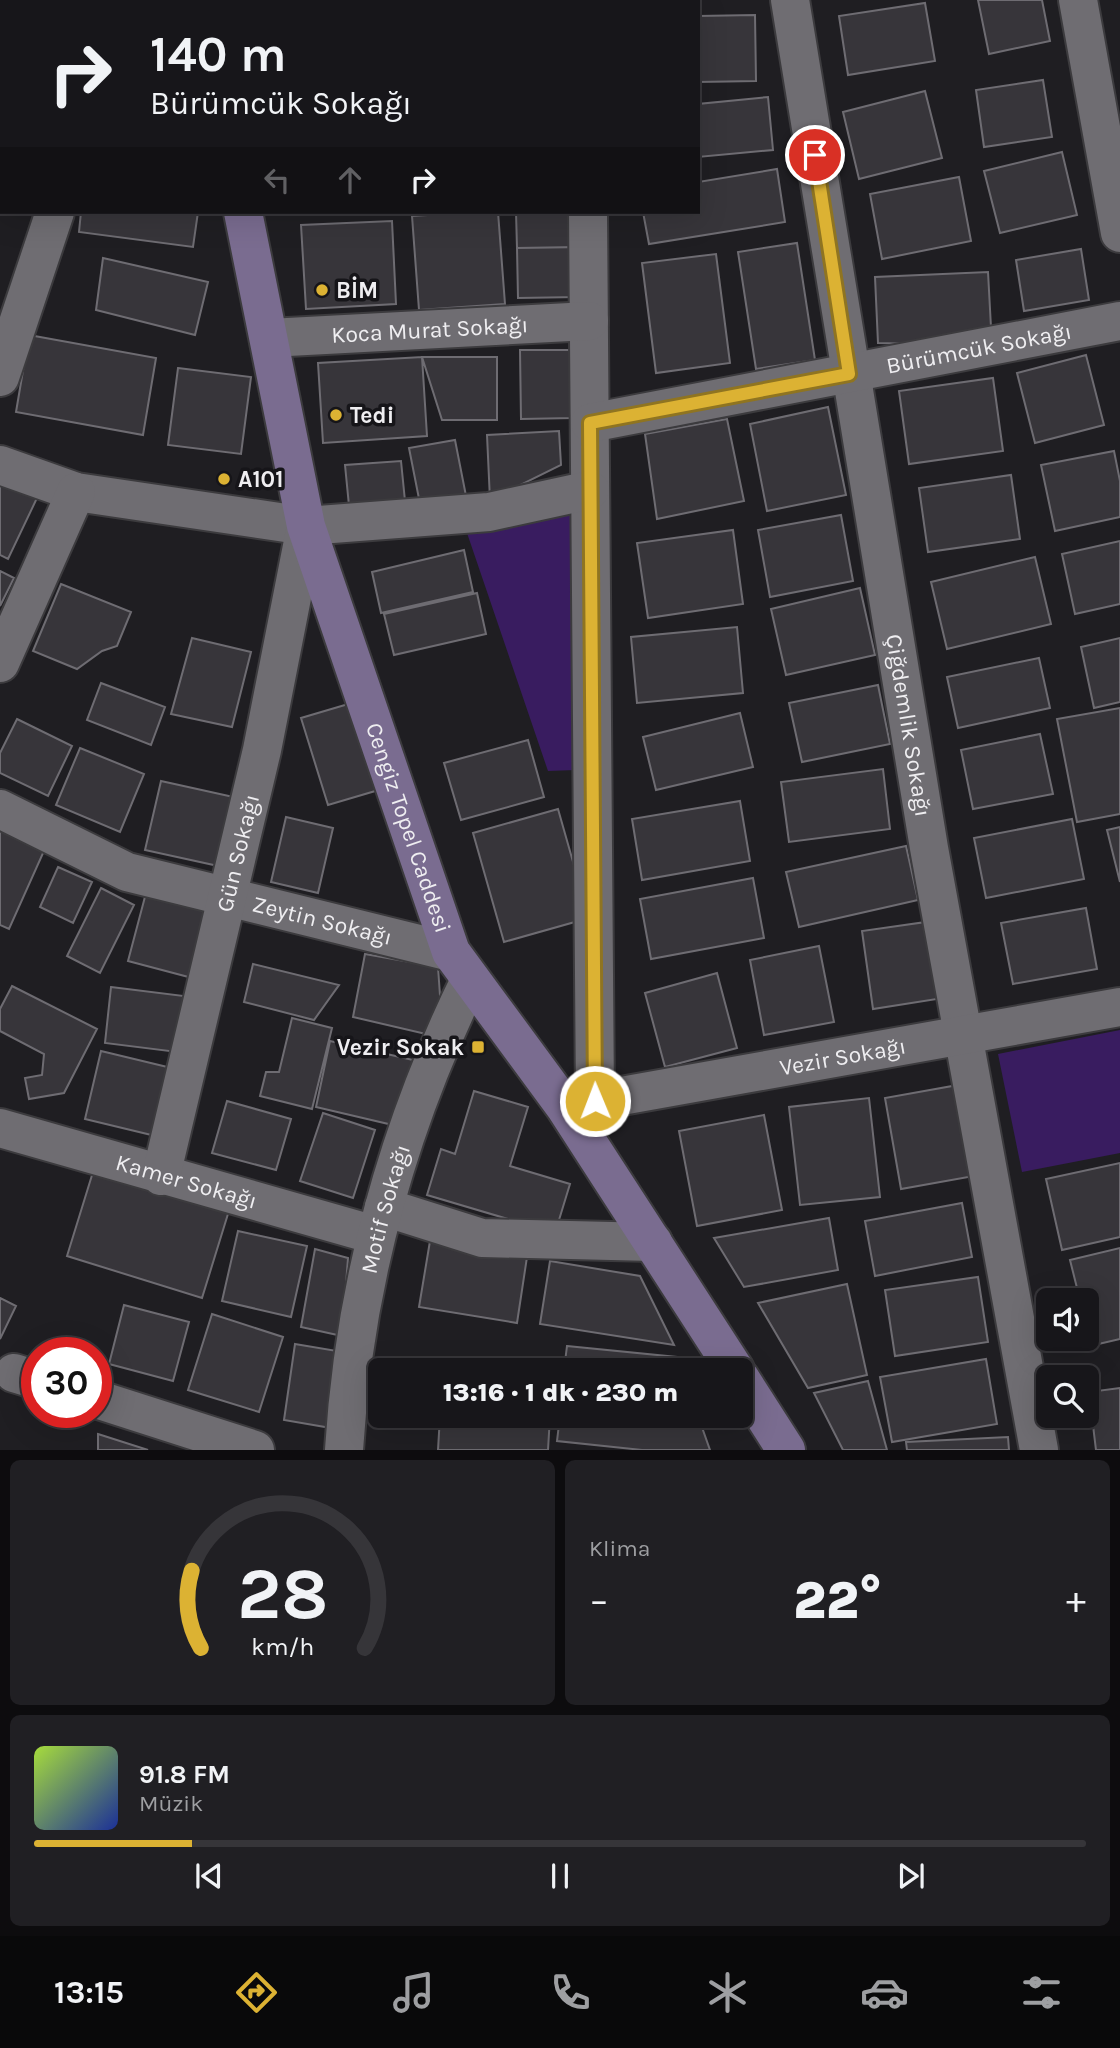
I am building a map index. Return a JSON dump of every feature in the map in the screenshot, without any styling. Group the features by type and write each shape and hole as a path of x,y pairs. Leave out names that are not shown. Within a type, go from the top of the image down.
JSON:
{"street":[{"name":"Çiğdemlik Sokağı","path":"790,0 926,835 1039,1450"},
{"path":"1078,0 1120,233"},
{"path":"0,377 12,300 54,214"},
{"name":"Cengiz Topel Caddesi","path":"243,214 306,526 461,966 580,1104 653,1242 727,1358"},
{"path":"580,1104 590,490 588,214"},
{"name":"Koca Murat Sokağı","path":"270,338 589,321"},
{"name":"Bürümcük Sokağı","path":"590,423 1120,321"},
{"path":"0,465 76,492 306,526 489,512 590,490"},
{"path":"0,663 76,492"},
{"name":"Gün Sokağı","path":"161,1176 262,750 306,526"},
{"name":"Zeytin Sokağı","path":"0,809 127,872 227,896 461,966"},
{"name":"Motif Sokağı","path":"344,1450 347,1400 379,1221 461,966"},
{"name":"Vezir Sokağı","path":"580,1104 1120,1007"},
{"name":"Kamer Sokağı","path":"0,1128 161,1176 379,1221 482,1238 653,1242"},
{"path":"753,1398 786,1450"},
{"path":"112,1404 255,1450"}],"shaded area":[{"path":"572,515 576,770 548,771 467,533"},
{"path":"1120,1030 1120,1153 1022,1172 998,1054"}],"building":[{"path":"978,0 1042,0 1050,41 989,54"},
{"path":"925,3 935,61 848,75 839,16"},
{"path":"755,15 756,81 700,82 700,16"},
{"path":"1043,80 1052,137 984,147 976,90"},
{"path":"925,91 942,158 859,179 843,112"},
{"path":"768,97 773,150 700,157 700,104"},
{"path":"1062,152 1077,215 1000,233 984,171"},
{"path":"777,169 785,222 649,244 643,214 700,214 700,182"},
{"path":"959,177 971,241 882,259 870,194"},
{"path":"81,214 198,214 193,247 79,232"},
{"path":"498,214 505,304 419,310 412,216"},
{"path":"516,214 581,214 583,247 517,248"},
{"path":"392,221 396,304 306,309 301,225"},
{"path":"797,243 815,360 756,369 738,252"},
{"path":"577,247 578,297 518,298 517,248"},
{"path":"1081,249 1089,300 1024,311 1016,260"},
{"path":"716,254 730,363 656,373 642,263"},
{"path":"103,258 208,282 195,335 96,310"},
{"path":"988,272 992,346 878,343 875,277"},
{"path":"29,335 156,358 143,435 16,412"},
{"path":"520,350 572,350 573,418 521,419"},
{"path":"1086,355 1104,425 1035,443 1017,373"},
{"path":"422,357 427,436 323,443 318,363"},
{"path":"422,357 497,357 497,420 442,420"},
{"path":"178,368 251,377 241,454 168,445"},
{"path":"993,378 1003,451 909,464 899,391"},
{"path":"828,407 846,495 767,511 750,424"},
{"path":"727,419 744,501 657,519 645,434"},
{"path":"559,431 561,465 490,500 487,435"},
{"path":"455,440 467,501 421,509 409,448"},
{"path":"1114,451 1120,481 1120,517 1055,531 1041,465"},
{"path":"401,461 406,511 350,516 345,465"},
{"path":"1011,475 1020,539 928,552 919,488"},
{"path":"0,481 37,498 8,559 0,555"},
{"path":"841,515 853,581 770,597 758,530"},
{"path":"733,530 743,604 648,618 637,543"},
{"path":"1120,541 1120,604 1075,614 1062,554"},
{"path":"464,550 473,592 381,613 372,572"},
{"path":"1035,557 1051,624 947,649 931,582"},
{"path":"0,571 14,578 0,606"},
{"path":"61,584 131,612 117,646 102,651 77,669 33,651"},
{"path":"860,588 875,655 786,675 771,609"},
{"path":"477,593 486,634 394,655 384,614"},
{"path":"737,627 743,693 637,703 631,637"},
{"path":"192,638 251,652 232,727 171,714"},
{"path":"1120,638 1120,702 1094,708 1081,647"},
{"path":"1039,658 1050,708 958,728 947,677"},
{"path":"101,683 165,707 151,745 87,720"},
{"path":"878,685 890,744 802,762 789,703"},
{"path":"355,702 382,789 328,805 301,718"},
{"path":"1120,708 1120,814 1077,822 1057,719"},
{"path":"740,713 753,767 656,790 643,737"},
{"path":"17,719 72,746 48,796 0,773 0,753"},
{"path":"1040,734 1053,794 973,809 961,750"},
{"path":"528,740 544,797 461,820 444,763"},
{"path":"80,748 144,774 120,832 56,805"},
{"path":"883,769 890,829 789,842 781,782"},
{"path":"161,781 247,800 232,869 145,850"},
{"path":"740,801 750,861 642,880 632,819"},
{"path":"558,809 589,918 504,942 473,833"},
{"path":"286,817 333,828 318,893 271,882"},
{"path":"1072,819 1084,879 986,898 974,838"},
{"path":"0,820 48,842 9,929 0,925"},
{"path":"1120,827 1120,882 1107,830"},
{"path":"906,846 918,900 799,927 786,872"},
{"path":"58,867 92,882 73,923 40,907"},
{"path":"753,878 764,938 651,959 640,899"},
{"path":"101,888 134,905 100,973 67,956"},
{"path":"146,893 214,910 196,979 128,961"},
{"path":"1086,908 1097,969 1013,984 1001,923"},
{"path":"926,922 937,999 873,1009 862,931"},
{"path":"819,946 834,1022 764,1035 750,960"},
{"path":"365,954 438,967 443,1038 353,1017"},
{"path":"253,964 339,985 314,1020 244,1002"},
{"path":"717,973 737,1048 665,1067 645,993"},
{"path":"12,986 97,1029 64,1093 29,1099 25,1078 42,1075 44,1054 0,1031 0,1009"},
{"path":"111,987 184,996 177,1052 105,1043"},
{"path":"292,1018 332,1028 312,1109 260,1096 266,1072 279,1072"},
{"path":"330,1041 413,1060 397,1126 316,1107"},
{"path":"101,1051 184,1071 168,1139 85,1119"},
{"path":"958,1085 974,1176 901,1189 885,1098"},
{"path":"474,1091 528,1107 510,1166 570,1184 555,1233 427,1195 441,1149 455,1154"},
{"path":"869,1098 880,1197 800,1205 789,1107"},
{"path":"227,1101 291,1119 276,1170 212,1153"},
{"path":"323,1113 375,1130 353,1198 300,1181"},
{"path":"764,1115 782,1210 697,1226 679,1131"},
{"path":"97,1159 232,1201 202,1298 67,1256"},
{"path":"1120,1163 1120,1237 1062,1250 1046,1179"},
{"path":"962,1203 972,1257 875,1276 865,1221"},
{"path":"829,1218 838,1270 744,1287 714,1238"},
{"path":"238,1231 307,1246 291,1317 222,1301"},
{"path":"430,1241 527,1257 517,1323 419,1307"},
{"path":"1120,1248 1120,1339 1099,1344 1099,1288 1077,1288 1070,1260"},
{"path":"315,1249 348,1258 342,1336 301,1327"},
{"path":"550,1261 640,1276 674,1345 540,1324"},
{"path":"978,1277 988,1342 895,1356 885,1290"},
{"path":"847,1284 867,1375 808,1388 758,1303"},
{"path":"0,1298 16,1306 0,1339"},
{"path":"124,1305 189,1322 173,1381 112,1365 112,1352"},
{"path":"212,1314 283,1337 259,1412 188,1390"},
{"path":"295,1344 337,1351 331,1428 284,1420"},
{"path":"567,1346 677,1358 566,1358"},
{"path":"986,1359 997,1424 892,1442 880,1377"},
{"path":"868,1381 887,1450 843,1450 814,1393"},
{"path":"1120,1388 1120,1450 1096,1450 1093,1428 1099,1428 1099,1391"},
{"path":"439,1428 549,1428 548,1450 438,1450"},
{"path":"559,1428 702,1428 710,1450 642,1450 557,1441"},
{"path":"98,1434 148,1450 98,1450"},
{"path":"1008,1437 1009,1450 907,1450 906,1442"}],"place":[{"name":"BİM","path":"322,290"},
{"name":"Tedi","path":"336,415"},
{"name":"A101","path":"224,479"},
{"name":"Vezir Sokak","path":"478,1047"}],"route":[{"path":"595,1101 590,423 849,374 815,155"}]}
